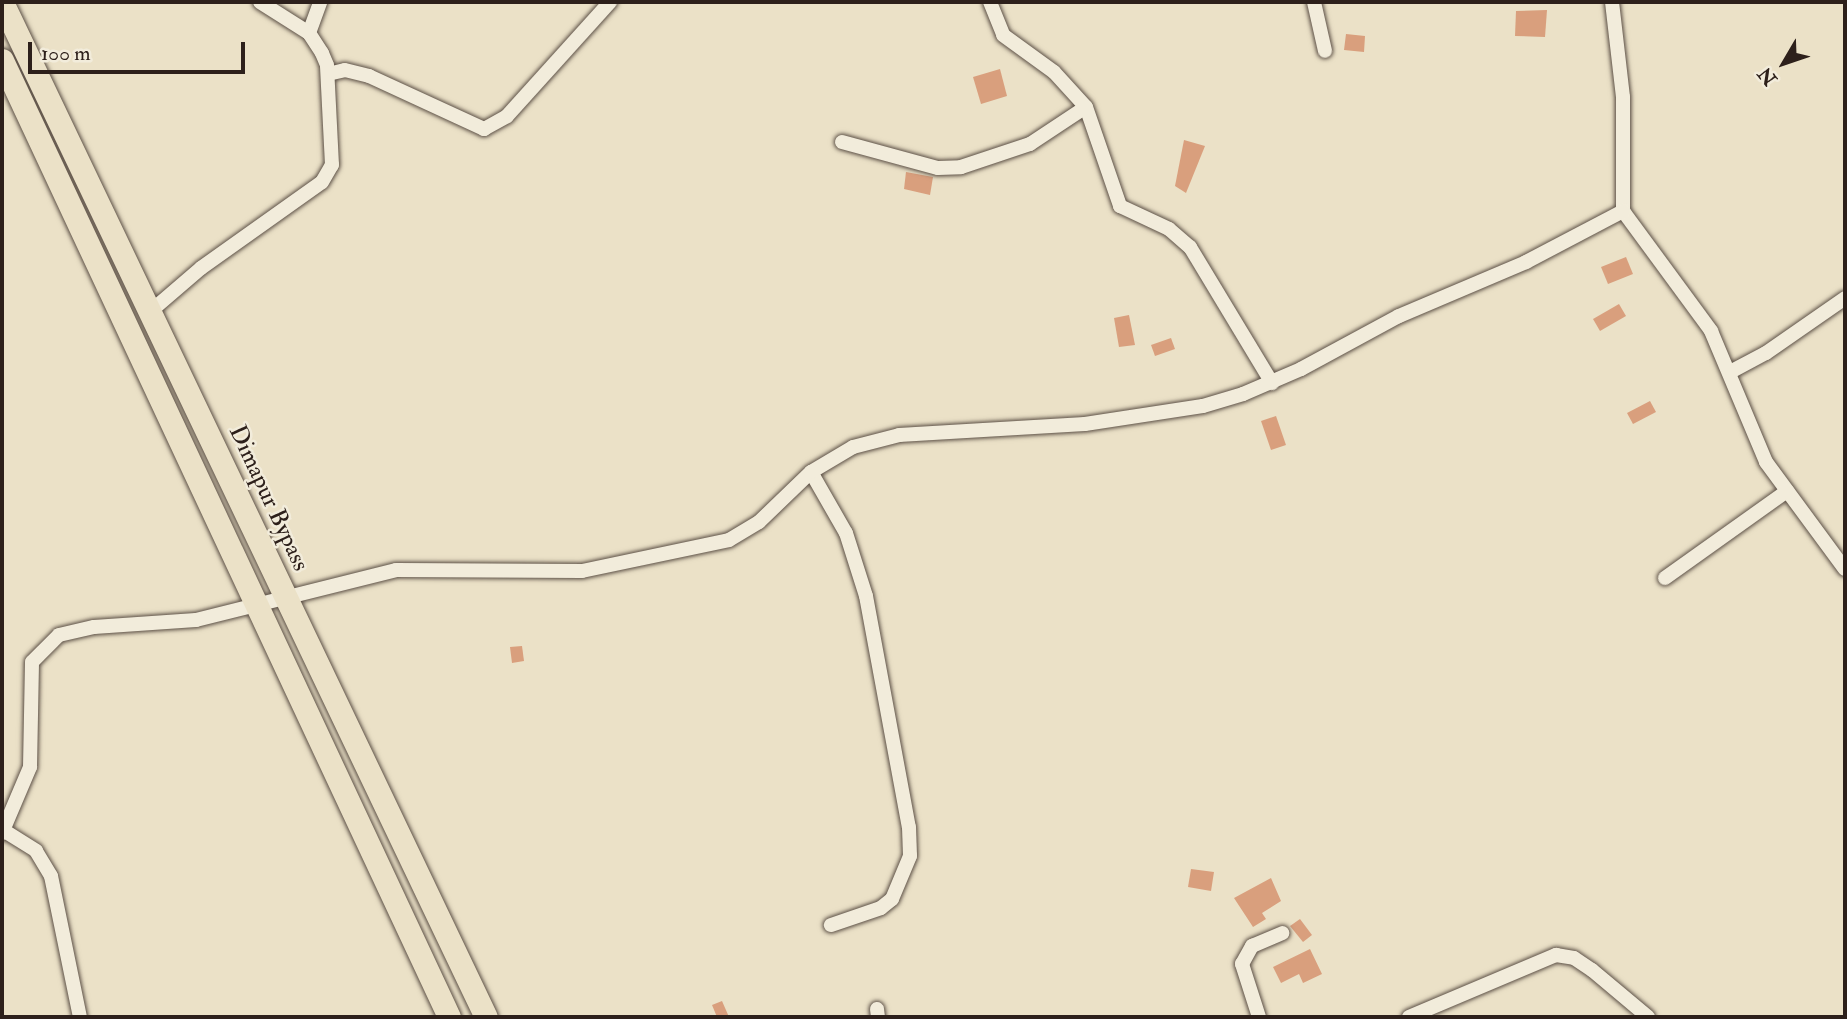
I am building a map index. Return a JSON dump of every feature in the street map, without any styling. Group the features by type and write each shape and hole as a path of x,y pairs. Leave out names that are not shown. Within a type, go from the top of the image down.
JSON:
{"highway":[{"name":"Dimapur Bypass","path":"2,2 486,1017"},
{"path":"2,60 449,1017"}],"street":[{"path":"151,311 201,268 322,182 333,158 328,74 322,53 309,33 260,2"},
{"path":"309,33 320,2"},
{"path":"328,74 345,70 369,76 484,129 507,116 610,2"},
{"path":"990,2 1003,35 1054,72 1086,107 1117,202 1140,219 1169,229 1191,247 1272,383"},
{"path":"1314,2 1325,51"},
{"path":"1612,2 1623,97 1623,211 1712,331 1732,370 1750,427 1787,491 1845,569"},
{"path":"842,142 938,168 961,167 1030,144 1086,107"},
{"path":"80,1017 51,876 36,851 3,831 30,767 32,662 50,642 74,629 196,620 396,570 582,571 714,543 759,522 811,472 875,439 1085,424 1203,406 1272,383 1399,316 1526,262 1623,211"},
{"path":"1732,370 1766,353 1845,298"},
{"path":"811,472 846,533 866,596 909,827 910,856 892,899 881,908 831,925"},
{"path":"1665,578 1787,491"},
{"path":"1259,1017 1242,964 1252,946 1282,933"},
{"path":"1409,1017 1556,955 1574,958 1592,970 1648,1017"}],"building":[{"path":"1547,10 1545,37 1515,36 1516,11"},
{"path":"1346,34 1365,36 1364,52 1344,50"},
{"path":"1000,69 1007,96 981,104 973,77"},
{"path":"1184,140 1205,146 1186,193 1175,186"},
{"path":"906,172 933,177 930,195 904,189"},
{"path":"1626,257 1633,274 1608,284 1601,267"},
{"path":"1619,304 1626,316 1600,331 1593,319"},
{"path":"1129,315 1135,345 1119,347 1114,318"},
{"path":"1171,338 1175,349 1155,356 1151,345"},
{"path":"1650,401 1656,412 1633,424 1627,413"},
{"path":"1276,416 1286,445 1271,450 1261,421"},
{"path":"522,646 524,661 512,663 510,647"},
{"path":"1191,869 1214,872 1211,891 1188,887"},
{"path":"1271,878 1281,901 1262,913 1266,919 1253,927 1234,898"},
{"path":"1300,919 1312,935 1303,942 1290,926"},
{"path":"1310,949 1322,974 1303,983 1299,974 1281,983 1273,967"},
{"path":"722,1001 729,1017 717,1017 712,1005"}]}
